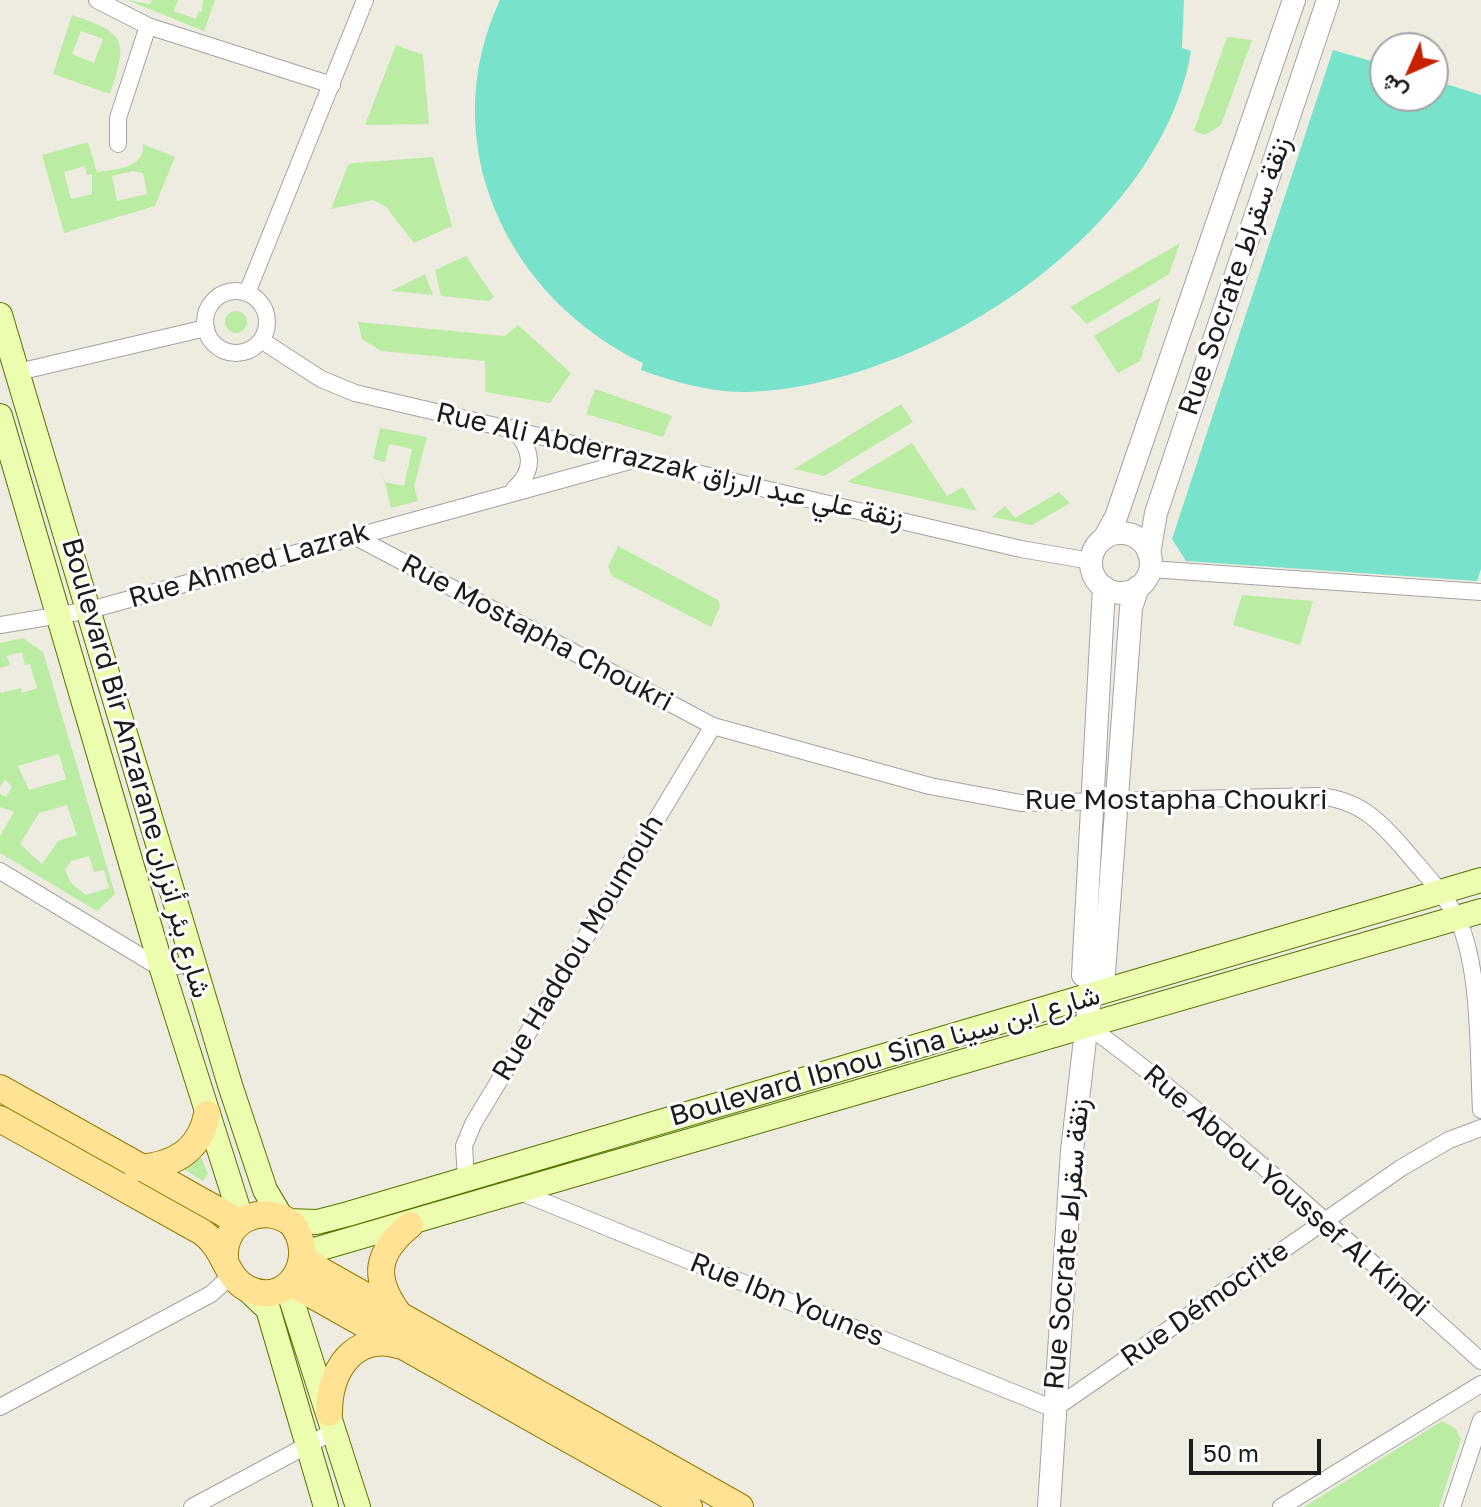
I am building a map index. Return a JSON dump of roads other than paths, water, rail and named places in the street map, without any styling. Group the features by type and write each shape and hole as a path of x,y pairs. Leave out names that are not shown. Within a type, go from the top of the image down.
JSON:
{"main road":[{"name":"Boulevard Bir Anzarane شارع بئر أنزران","path":"0,315 9,375 90,610 250,1150 272,1204 284,1219"},
{"name":"Boulevard Bir Anzarane شارع بئر أنزران","path":"0,416 162,969 240,1222"},
{"name":"Boulevard Ibnou Sina شارع ابن سينا","path":"284,1219 317,1222 1091,989 1481,880"},
{"name":"Boulevard Ibnou Sina شارع ابن سينا","path":"304,1255 1481,911"},
{"path":"0,1088 137,1168 240,1222"},
{"path":"137,1168 164,1165 189,1150 199,1139 207,1114"},
{"path":"0,1119 202,1232 268,1309 326,1507"},
{"path":"263,1213 284,1219 299,1233 304,1255 289,1284 266,1293 235,1274 227,1239 240,1222 263,1213"},
{"path":"400,1316 387,1297 380,1272 391,1243 410,1225"},
{"path":"304,1255 400,1316 740,1507"},
{"path":"289,1284 689,1507"},
{"path":"289,1284 358,1507"},
{"path":"332,1422 331,1384 347,1357 372,1342 400,1346"}],"street":[{"path":"97,0 148,26 332,85"},
{"path":"247,293 365,0"},
{"name":"Rue Socrate زنقة سقراط","path":"1105,537 1116,517 1294,0"},
{"name":"Rue Socrate زنقة سقراط","path":"1106,800 1131,608 1146,570 1156,513 1328,0"},
{"path":"118,144 118,118 148,26"},
{"path":"1225,207 1255,218"},
{"path":"233,291 247,293 260,302 267,316 261,340 250,349 231,352 213,342 206,328 207,313 217,298 233,291"},
{"path":"9,375 206,328"},
{"name":"Rue Ali Abderrazzak زنقة علي عبد الرزاق","path":"261,340 342,389 1021,549 1091,561"},
{"path":"513,428 530,459 526,477 513,490"},
{"name":"Rue Ahmed Lazrak","path":"0,625 90,610 513,490 639,458"},
{"path":"1146,570 1142,542 1129,534 1105,537 1095,547 1091,561 1094,575 1104,587 1122,592 1146,570 1481,592"},
{"name":"Rue Mostapha Choukri","path":"354,536 713,726 930,786 1021,803 1306,796 1344,800 1380,820 1440,892 1466,938 1474,990 1481,1110"},
{"name":"Rue Socrate زنقة سقراط","path":"1049,1507 1072,1151 1091,989 1104,973 1104,587"},
{"name":"Rue Haddou Moumouh","path":"466,1178 464,1146 473,1124 713,726"},
{"path":"0,871 162,969 194,963"},
{"name":"Rue Abdou Youssef Al Kindi","path":"1087,1025 1134,1060 1325,1221 1481,1361"},
{"name":"Rue Démocrite","path":"1054,1409 1428,1151 1481,1128"},
{"name":"Rue Ibn Younes","path":"520,1192 1054,1409"},
{"path":"0,1407 211,1294 235,1274"},
{"path":"1281,1507 1481,1384"},
{"path":"1452,1507 1481,1420"},
{"path":"192,1507 308,1445 332,1422"}]}
